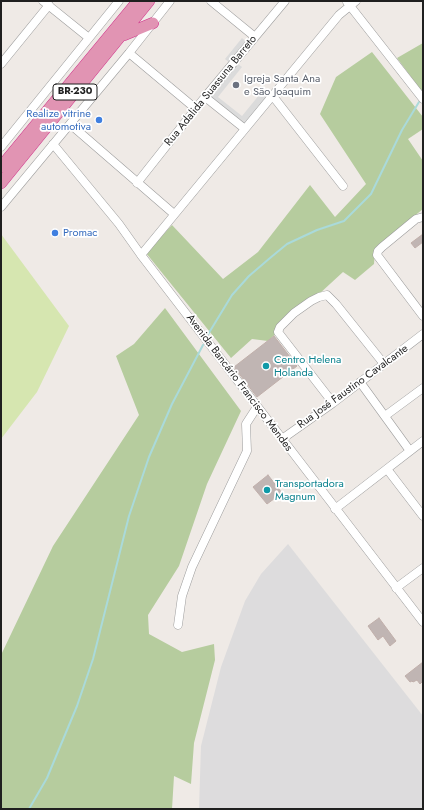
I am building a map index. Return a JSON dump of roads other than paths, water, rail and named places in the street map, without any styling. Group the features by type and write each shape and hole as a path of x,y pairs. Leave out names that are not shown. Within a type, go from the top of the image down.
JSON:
{"highway":[{"name":"BR-230","path":"1,167 138,1"},
{"name":"BR-230","path":"1,183 149,1"},
{"path":"120,37 153,22"}],"street":[{"path":"1,147 119,1"},
{"path":"1,207 129,53 170,1"},
{"path":"211,1 255,37"},
{"name":"Rua Adalida Suassuna Barreto","path":"137,183 285,1"},
{"path":"1,64 45,2 89,38"},
{"path":"141,255 339,14 351,2 423,99"},
{"path":"129,53 196,109"},
{"path":"272,95 343,186"},
{"path":"205,98 245,129"},
{"path":"70,124 174,214"},
{"name":"Avenida Bancário Francisco Mendes","path":"53,144 119,224 257,407 423,622"},
{"path":"423,217 420,217 410,224 382,247 377,255 423,316"},
{"path":"333,403 278,330 294,313 310,301 327,295 336,304 384,364"},
{"name":"Rua José Faustino Cavalcante","path":"282,438 333,403 423,334"},
{"path":"360,382 410,451"},
{"path":"386,416 423,388"},
{"path":"178,625 182,596 192,567 247,451 246,424 257,407"},
{"path":"336,509 423,441"},
{"path":"387,469 423,516"},
{"path":"396,588 423,568"}],"waterway":[{"path":"207,336 232,295 249,276 287,244 317,230 344,221 371,194 402,130 419,102"},
{"path":"29,809 47,778 77,706 93,659 129,516 149,457 172,404 203,345"}],"place":[{"name":"Igreja Santa Ana e São Joaquim","path":"236,85"},
{"name":"Realize vitrine automotiva","path":"99,120"},
{"name":"Promac","path":"55,233"},
{"name":"Centro Helena Holanda","path":"266,366"},
{"name":"Transportadora Magnum","path":"267,490"}]}
